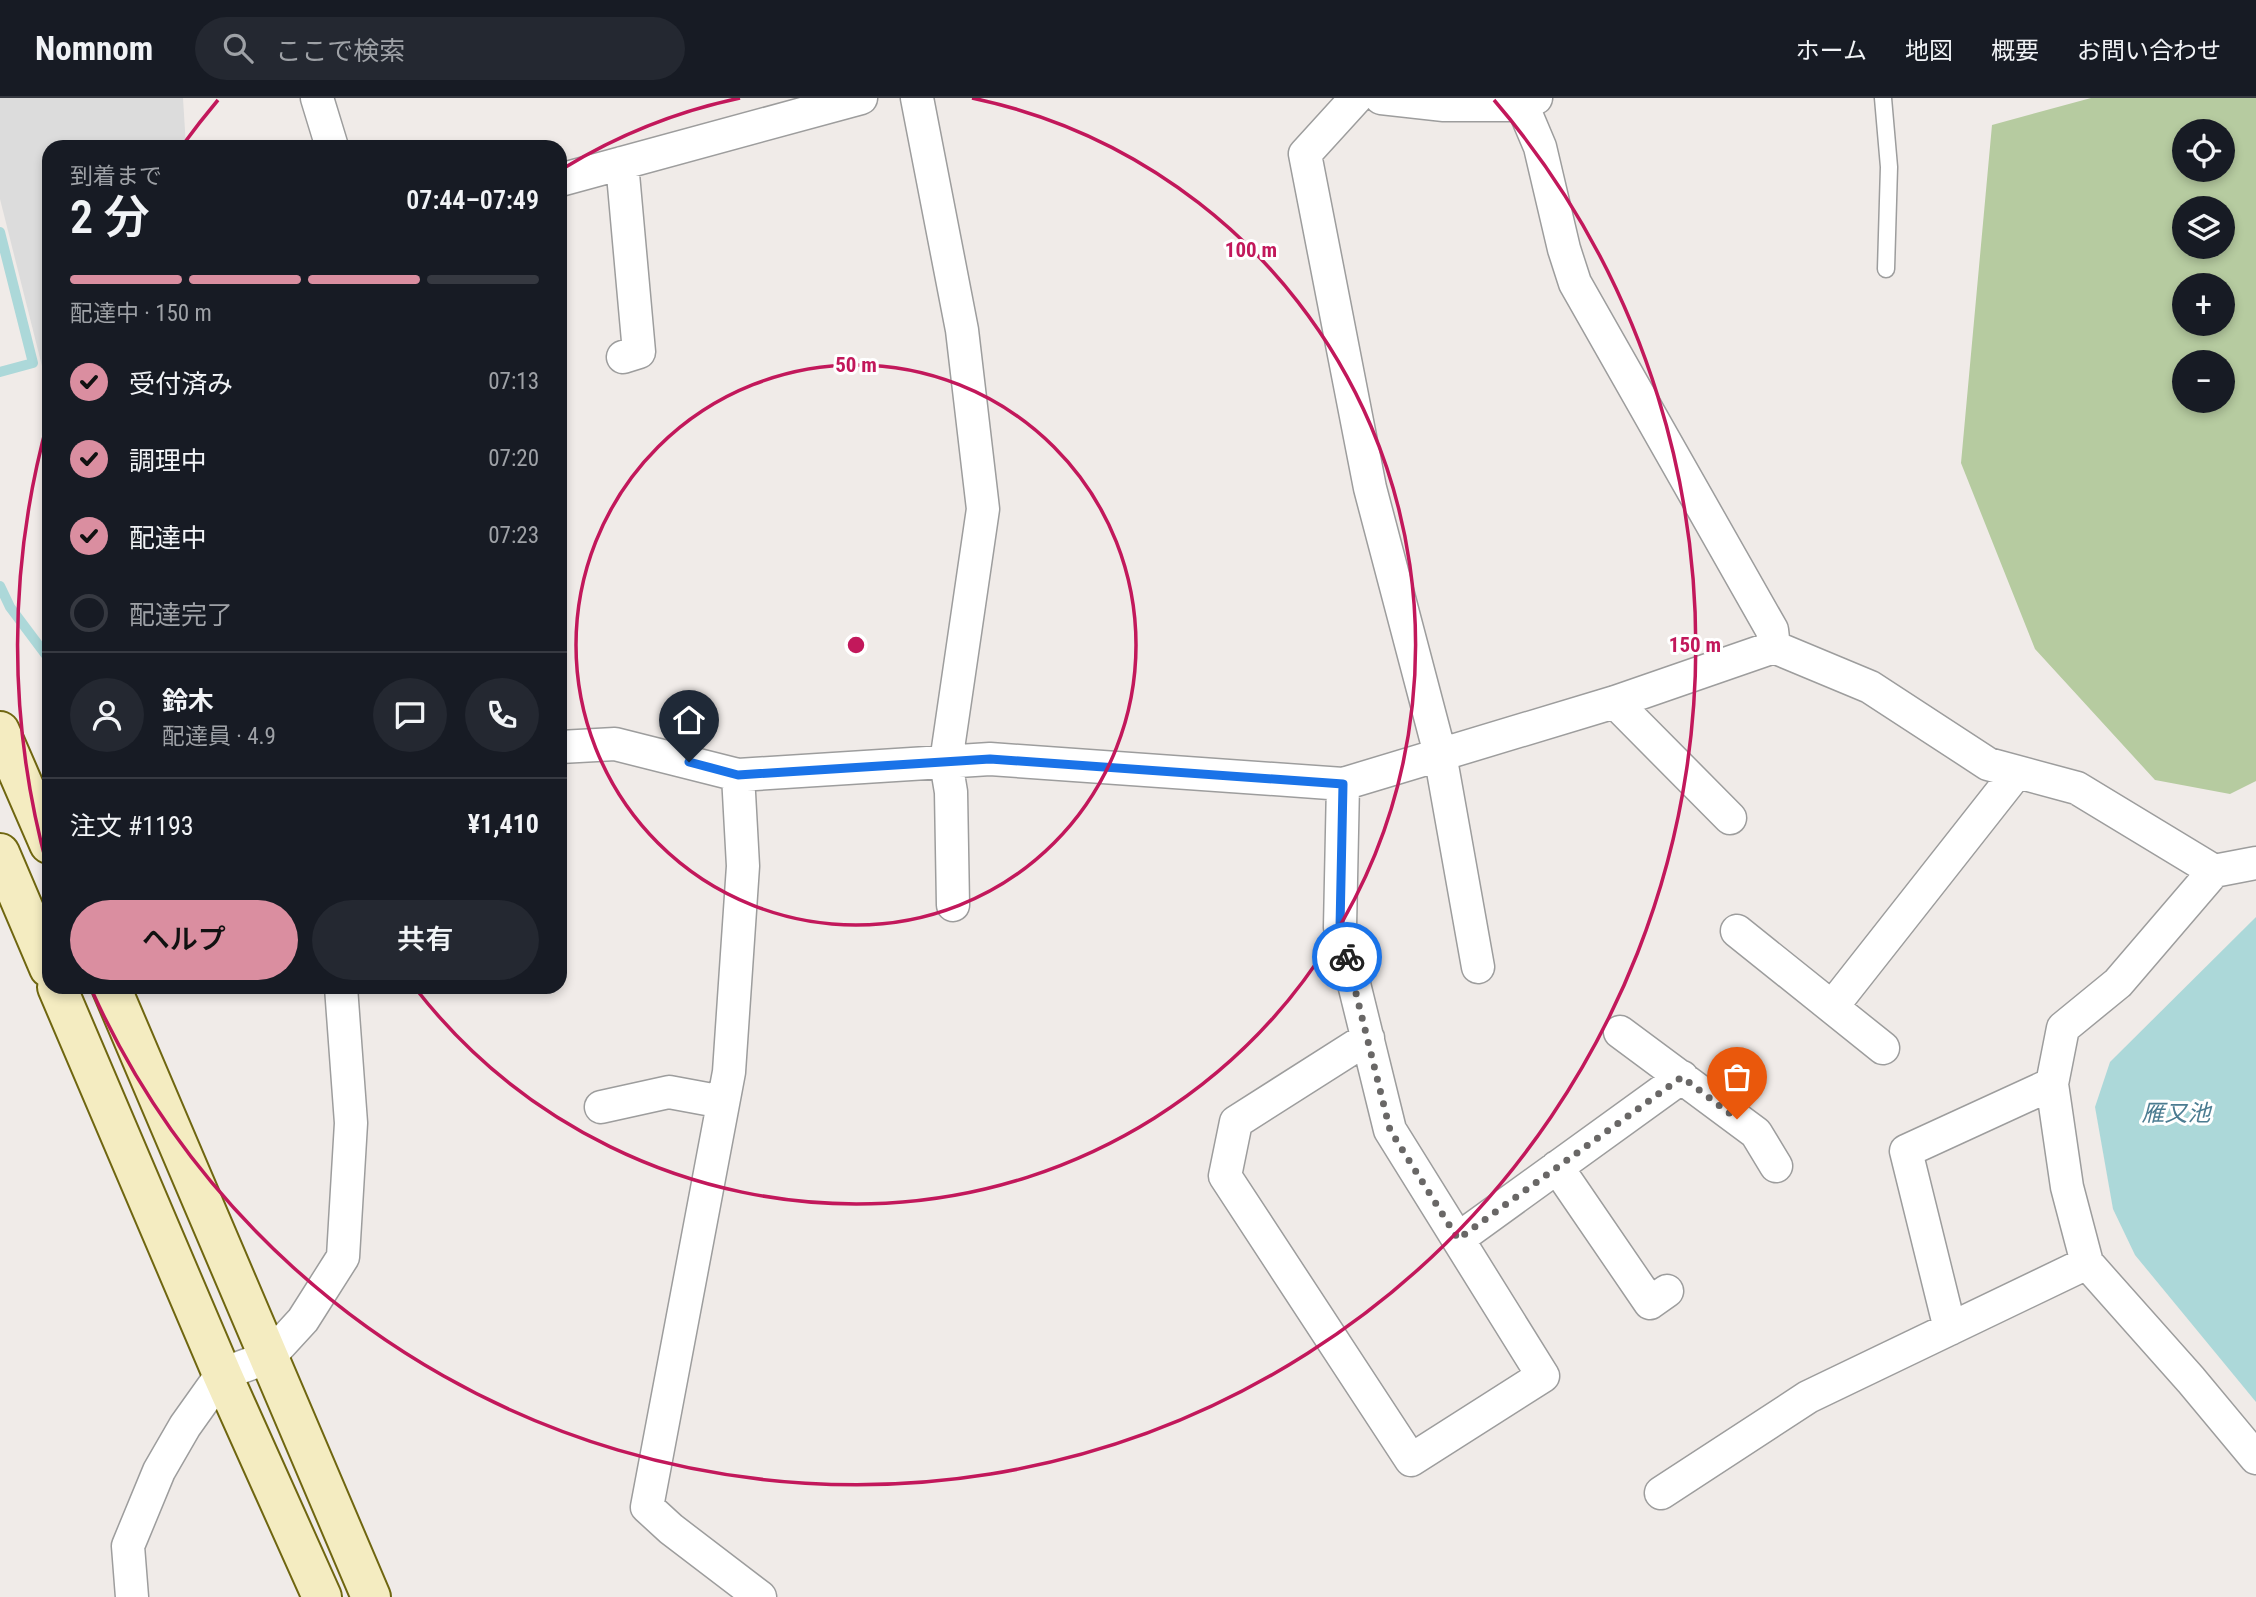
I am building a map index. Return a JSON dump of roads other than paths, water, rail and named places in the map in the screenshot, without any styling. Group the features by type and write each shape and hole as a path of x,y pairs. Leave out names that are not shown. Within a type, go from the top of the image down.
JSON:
{"street":[{"path":"317,98 330,140"},
{"path":"567,178 862,98"},
{"path":"917,98 962,330 983,509 947,762 951,792 953,905"},
{"path":"1356,98 1305,154 1370,488 1440,754 1478,967"},
{"path":"1381,98 1444,105 1510,105 1529,100 1564,249 1575,284 1772,630 1774,647"},
{"path":"622,163 639,352 623,357"},
{"path":"567,747 615,744 738,775 990,759 1343,784 1615,702 1774,647 1870,687 1987,764 2077,788 2214,871"},
{"path":"1615,702 1730,818"},
{"path":"0,731 22,772 42,825"},
{"path":"1832,1007 2017,772"},
{"path":"738,775 743,866 729,1072 647,1507 671,1529 760,1597"},
{"path":"1343,784 1340,927 1368,1038 1390,1130 1543,1377 1411,1460 1225,1176 1236,1122 1368,1038"},
{"path":"0,853 42,952"},
{"path":"2256,863 2214,871 2118,983 2063,1028 2052,1084 2067,1187 2087,1263 2192,1380 2256,1458"},
{"path":"1737,931 1882,1048"},
{"path":"60,994 222,1374 322,1597"},
{"path":"113,994 371,1597"},
{"path":"132,1597 128,1546 159,1471 185,1426 222,1374 270,1357 303,1320 342,1257 351,1123 342,994"},
{"path":"1620,1032 1756,1133 1776,1166"},
{"path":"1458,1239 1682,1077"},
{"path":"1950,1329 1906,1151 2052,1084"},
{"path":"600,1107 669,1092 723,1102"},
{"path":"1557,1167 1650,1303 1667,1291"},
{"path":"1661,1493 1808,1397 2087,1263"}],"lane":[{"path":"1883,98 1889,167 1886,269"}],"water":[{"name":"雁又池","path":"2256,917 2256,1402 2135,1255 2113,1209 2095,1107 2110,1062"}],"waterway":[{"path":"0,232 33,363 0,372"},
{"path":"0,586 10,607 42,650"}]}
